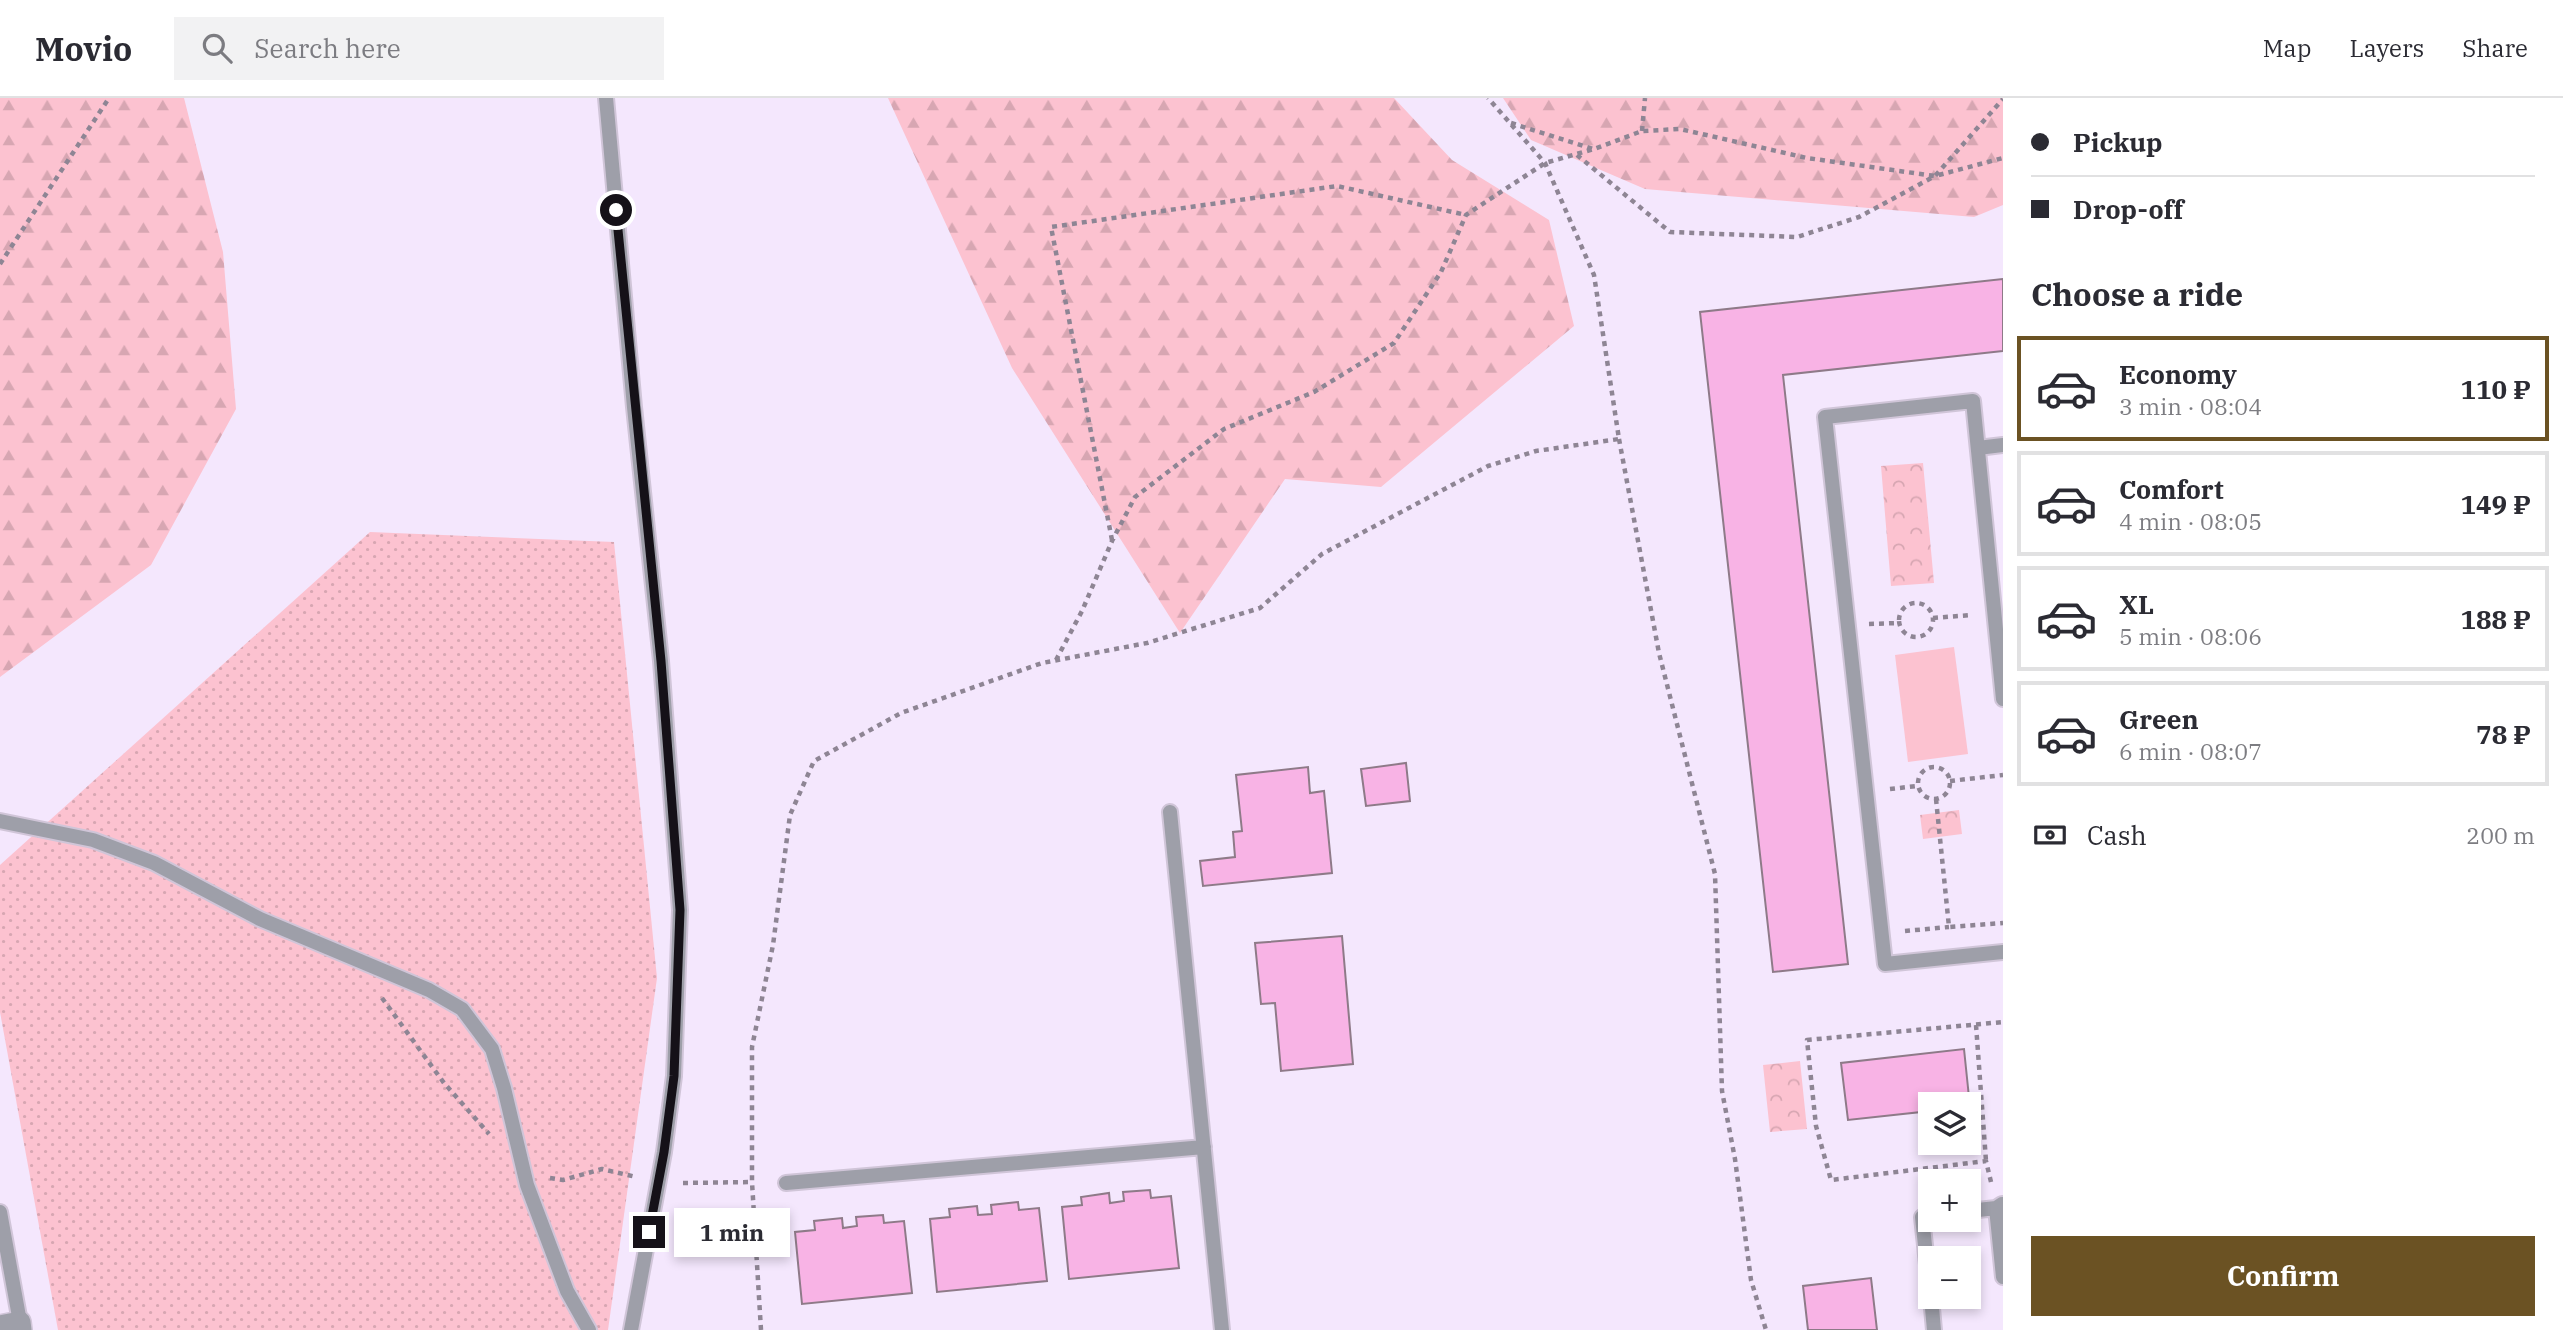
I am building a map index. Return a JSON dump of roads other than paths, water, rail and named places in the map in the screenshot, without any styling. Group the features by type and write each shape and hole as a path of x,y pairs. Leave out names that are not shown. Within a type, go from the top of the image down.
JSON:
{"lane":[{"path":"606,98 634,407 661,661 680,910 674,1076 664,1152 631,1330"},
{"path":"2003,699 1973,401 1825,417 1885,964 2003,952"},
{"path":"1978,448 2003,445"},
{"path":"1170,812 1222,1330"},
{"path":"0,821 93,840 154,863 260,919 429,990 462,1009 492,1049 504,1088 523,1173 567,1291 589,1330"},
{"path":"786,1183 1204,1147"},
{"path":"1981,1209 1999,1205 2003,1277"},
{"path":"0,1212 13,1326"},
{"path":"1932,1309 1934,1330"}]}
